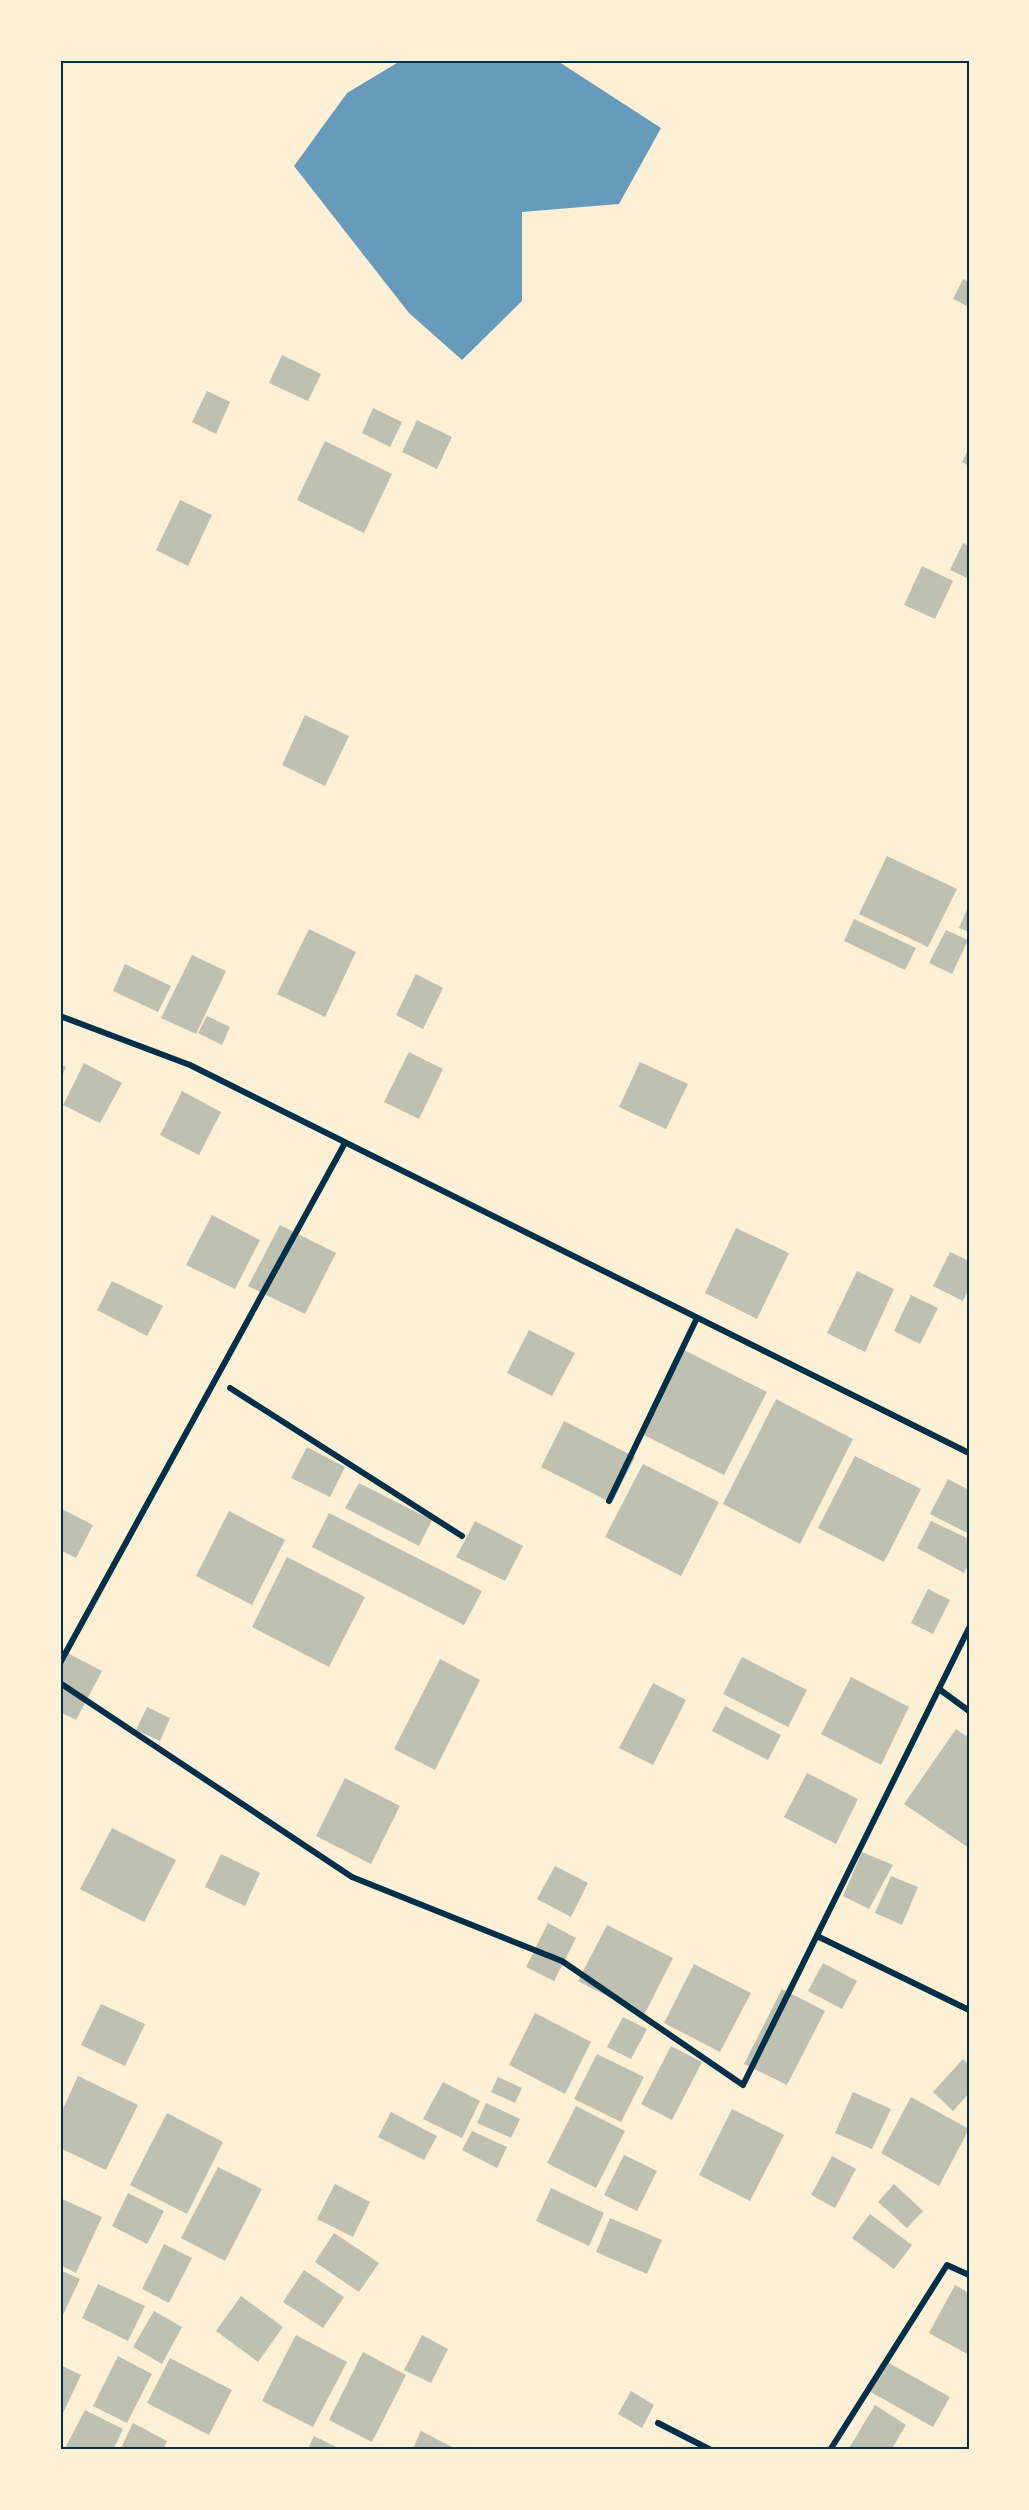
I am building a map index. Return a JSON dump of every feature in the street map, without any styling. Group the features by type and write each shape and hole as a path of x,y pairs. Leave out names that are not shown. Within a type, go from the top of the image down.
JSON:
{"street":[{"path":"60,1016 190,1065 969,1453"},
{"path":"60,1663 345,1143"},
{"path":"609,1501 697,1318"},
{"path":"230,1388 462,1536"},
{"path":"60,1683 352,1877 562,1961 743,2085 969,1628"},
{"path":"939,1689 969,1711"},
{"path":"817,1936 969,2010"},
{"path":"830,2450 947,2265 969,2275"},
{"path":"658,2423 711,2450"}],"water":[{"path":"402,60 556,60 661,128 619,204 522,212 522,301 462,360 409,313 294,166 347,93"}],"building":[{"path":"963,279 969,282 969,307 953,299"},
{"path":"282,355 321,374 308,401 269,383"},
{"path":"207,391 230,402 216,434 192,422"},
{"path":"373,408 402,422 390,447 362,433"},
{"path":"417,420 452,437 437,469 402,452"},
{"path":"325,441 392,474 364,533 297,500"},
{"path":"969,448 969,466 962,462"},
{"path":"180,500 212,515 188,566 156,550"},
{"path":"963,543 969,546 969,579 950,570"},
{"path":"922,566 953,581 935,619 904,605"},
{"path":"305,715 349,736 325,786 282,765"},
{"path":"887,856 957,889 928,947 859,914"},
{"path":"969,905 969,932 959,928"},
{"path":"854,919 916,948 905,970 844,941"},
{"path":"309,929 356,952 325,1017 277,994"},
{"path":"946,930 968,940 952,974 929,963"},
{"path":"192,955 226,971 196,1034 161,1018"},
{"path":"125,964 171,986 158,1012 113,991"},
{"path":"416,974 443,988 423,1029 396,1015"},
{"path":"207,1016 230,1027 222,1045 198,1033"},
{"path":"409,1052 443,1069 419,1119 384,1102"},
{"path":"640,1062 688,1084 666,1129 619,1107"},
{"path":"84,1063 122,1083 100,1123 63,1105"},
{"path":"60,1064 66,1067 60,1080"},
{"path":"182,1091 221,1112 199,1155 160,1135"},
{"path":"212,1215 260,1240 235,1289 186,1265"},
{"path":"280,1225 336,1253 305,1314 248,1286"},
{"path":"736,1228 789,1253 757,1319 705,1293"},
{"path":"950,1252 969,1261 969,1289 963,1301 933,1286"},
{"path":"857,1271 894,1289 865,1352 827,1333"},
{"path":"112,1281 163,1306 147,1336 97,1310"},
{"path":"911,1295 938,1308 920,1344 894,1331"},
{"path":"529,1330 575,1353 552,1396 507,1373"},
{"path":"684,1350 767,1392 724,1475 642,1434"},
{"path":"776,1399 853,1439 800,1544 723,1504"},
{"path":"564,1421 635,1457 612,1503 541,1467"},
{"path":"307,1447 345,1467 330,1497 291,1478"},
{"path":"855,1456 921,1489 884,1562 818,1528"},
{"path":"643,1464 719,1502 681,1576 605,1537"},
{"path":"948,1479 969,1490 969,1534 930,1514"},
{"path":"359,1483 432,1520 419,1546 345,1508"},
{"path":"60,1508 93,1525 76,1558 60,1550"},
{"path":"229,1511 285,1540 252,1605 196,1576"},
{"path":"329,1513 482,1591 464,1625 312,1547"},
{"path":"475,1521 523,1546 505,1581 456,1557"},
{"path":"931,1521 969,1539 969,1563 964,1573 917,1548"},
{"path":"287,1557 365,1597 329,1667 252,1627"},
{"path":"928,1589 950,1600 933,1634 911,1623"},
{"path":"60,1649 102,1671 76,1720 60,1712"},
{"path":"742,1657 807,1690 788,1727 723,1694"},
{"path":"440,1659 480,1680 435,1770 394,1749"},
{"path":"851,1677 909,1707 881,1765 821,1734"},
{"path":"653,1683 686,1700 653,1765 619,1748"},
{"path":"725,1706 781,1735 768,1760 712,1731"},
{"path":"147,1707 170,1718 160,1741 136,1730"},
{"path":"956,1729 969,1738 969,1848 904,1804"},
{"path":"807,1773 858,1799 836,1844 784,1817"},
{"path":"345,1778 400,1806 371,1864 316,1836"},
{"path":"112,1828 176,1860 144,1922 80,1889"},
{"path":"862,1852 893,1865 869,1909 843,1896"},
{"path":"221,1854 260,1873 245,1906 205,1887"},
{"path":"555,1866 588,1883 571,1917 537,1899"},
{"path":"891,1876 918,1887 902,1925 875,1913"},
{"path":"548,1923 576,1938 554,1981 526,1967"},
{"path":"607,1925 673,1958 644,2015 578,1981"},
{"path":"823,1963 857,1981 842,2009 808,1991"},
{"path":"694,1964 751,1993 720,2052 664,2023"},
{"path":"782,1989 825,2011 787,2085 744,2064"},
{"path":"101,2004 145,2024 125,2066 81,2045"},
{"path":"535,2013 591,2042 565,2094 509,2065"},
{"path":"623,2017 647,2029 631,2059 607,2047"},
{"path":"671,2046 702,2062 672,2120 641,2104"},
{"path":"597,2054 644,2077 621,2122 574,2099"},
{"path":"963,2059 969,2065 969,2093 953,2111 933,2092"},
{"path":"78,2076 138,2105 106,2170 60,2148 60,2115"},
{"path":"498,2077 522,2088 515,2103 491,2092"},
{"path":"443,2082 480,2101 462,2138 423,2119"},
{"path":"853,2092 891,2109 872,2149 835,2133"},
{"path":"911,2097 969,2129 939,2186 881,2153"},
{"path":"486,2103 520,2119 511,2138 477,2123"},
{"path":"576,2106 625,2131 596,2188 547,2163"},
{"path":"732,2109 784,2135 750,2201 699,2175"},
{"path":"391,2112 437,2136 424,2160 378,2137"},
{"path":"167,2113 223,2142 187,2214 130,2185"},
{"path":"472,2131 507,2147 497,2168 462,2150"},
{"path":"624,2155 657,2171 637,2211 604,2195"},
{"path":"832,2156 856,2169 835,2208 811,2195"},
{"path":"218,2167 262,2189 225,2261 181,2238"},
{"path":"335,2184 370,2202 353,2237 317,2219"},
{"path":"894,2184 923,2211 907,2228 878,2202"},
{"path":"551,2188 604,2213 589,2246 536,2221"},
{"path":"128,2193 164,2211 147,2244 112,2226"},
{"path":"60,2198 102,2217 76,2273 60,2265"},
{"path":"870,2214 912,2245 894,2269 852,2238"},
{"path":"610,2218 662,2240 647,2274 596,2252"},
{"path":"334,2233 379,2263 359,2292 315,2262"},
{"path":"164,2244 192,2258 169,2303 142,2289"},
{"path":"60,2270 80,2279 60,2321"},
{"path":"304,2270 344,2297 323,2328 283,2302"},
{"path":"98,2284 145,2306 128,2341 82,2318"},
{"path":"955,2285 969,2293 969,2355 929,2333"},
{"path":"241,2296 283,2327 258,2362 216,2331"},
{"path":"154,2311 182,2327 162,2364 133,2347"},
{"path":"296,2335 347,2362 313,2427 262,2401"},
{"path":"422,2335 448,2349 431,2383 404,2370"},
{"path":"363,2352 406,2375 372,2442 329,2420"},
{"path":"118,2356 152,2374 127,2423 93,2406"},
{"path":"170,2358 232,2390 209,2435 147,2403"},
{"path":"885,2361 950,2397 933,2427 869,2391"},
{"path":"60,2365 81,2375 63,2413 60,2412"},
{"path":"631,2391 654,2405 642,2428 618,2414"},
{"path":"875,2405 906,2425 891,2450 848,2450"},
{"path":"85,2410 123,2429 113,2450 64,2450"},
{"path":"133,2423 167,2441 163,2450 120,2450"},
{"path":"421,2431 458,2450 412,2450"},
{"path":"314,2436 342,2450 307,2450"}]}
